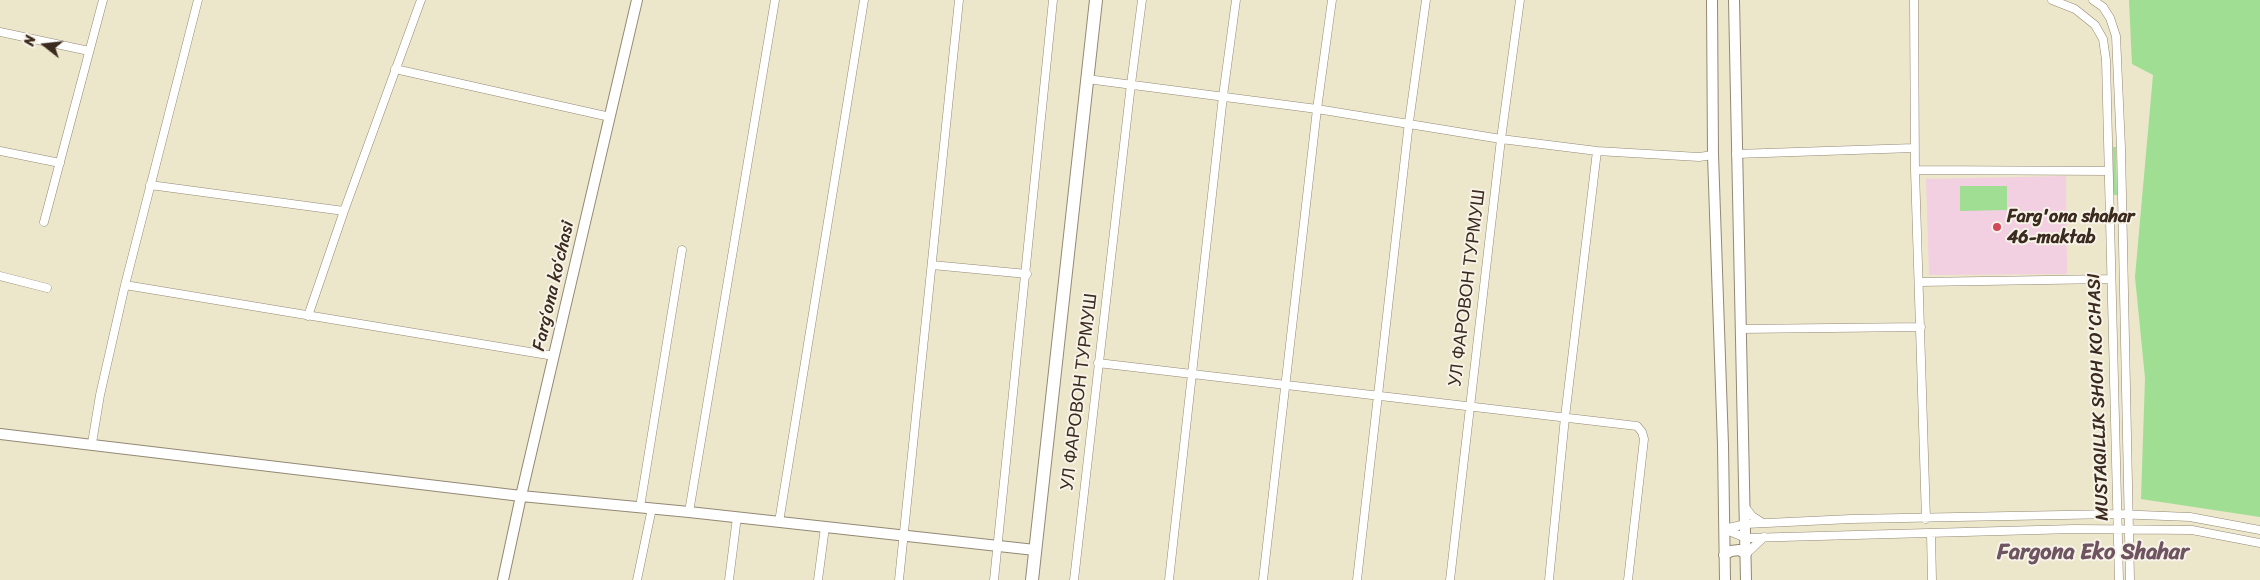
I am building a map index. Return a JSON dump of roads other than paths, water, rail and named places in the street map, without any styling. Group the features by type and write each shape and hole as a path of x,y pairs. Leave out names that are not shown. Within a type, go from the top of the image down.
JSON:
{"main road":[{"path":"1032,580 1096,0"}],"street":[{"path":"44,222 103,0"},
{"path":"92,443 100,395 124,284 198,0"},
{"path":"308,316 421,0"},
{"name":"Fargʻona koʻchasi","path":"503,580 637,0"},
{"path":"689,512 775,0"},
{"path":"780,522 864,0"},
{"path":"899,580 959,0"},
{"path":"994,580 1027,274 1053,0"},
{"name":"УЛ ФАРОВОН ТУРМУШ","path":"1074,580 1130,84 1142,0"},
{"path":"1169,580 1223,96 1236,0"},
{"path":"1263,580 1317,109 1332,0"},
{"path":"1357,580 1409,122 1426,0"},
{"name":"УЛ ФАРОВОН ТУРМУШ","path":"1450,580 1501,139 1520,0"},
{"path":"1712,0 1713,155 1723,425 1725,580"},
{"path":"1734,0 1746,580"},
{"path":"1914,0 1914,148 1920,282 1926,519"},
{"name":"MUSTAQILLIK SHOH KO'CHASI","path":"2054,0 2075,9 2095,25 2103,39 2106,60 2119,580"},
{"name":"MUSTAQILLIK SHOH KO'CHASI","path":"2093,0 2103,7 2110,18 2116,36 2121,148 2130,580"},
{"path":"0,32 89,52"},
{"path":"395,69 610,117"},
{"path":"1087,79 1317,109 1409,122 1501,139 1597,151 1699,157 1713,155"},
{"path":"1736,154 1914,148"},
{"path":"1549,580 1565,417 1597,151"},
{"path":"0,152 60,163"},
{"path":"1915,170 2108,171"},
{"path":"150,185 344,211"},
{"path":"640,507 682,250"},
{"path":"932,265 1027,274"},
{"path":"0,276 47,288"},
{"path":"1920,282 2110,279"},
{"path":"124,284 554,356"},
{"path":"1740,329 1921,327"},
{"path":"1098,363 1469,408 1637,426 1642,432 1644,439 1628,580"},
{"path":"0,434 92,443 521,496 652,508 1035,550"},
{"path":"1745,506 1752,516 1763,523"},
{"path":"637,580 652,508"},
{"path":"1724,529 1746,524 1763,523 2116,514 2190,517 2260,530"},
{"path":"729,580 737,517"},
{"path":"818,580 825,527"},
{"path":"1724,529 1746,538 2118,529 2192,530 2260,543"},
{"path":"1931,534 1932,580"},
{"path":"1746,554 1764,537"},
{"path":"1724,555 1738,550 1746,554"}],"place":[{"name":"Farg'ona shahar 46-maktab","path":"1997,227"}],"district":[{"name":"Fargona Eko Shahar","path":"2093,553"}]}
